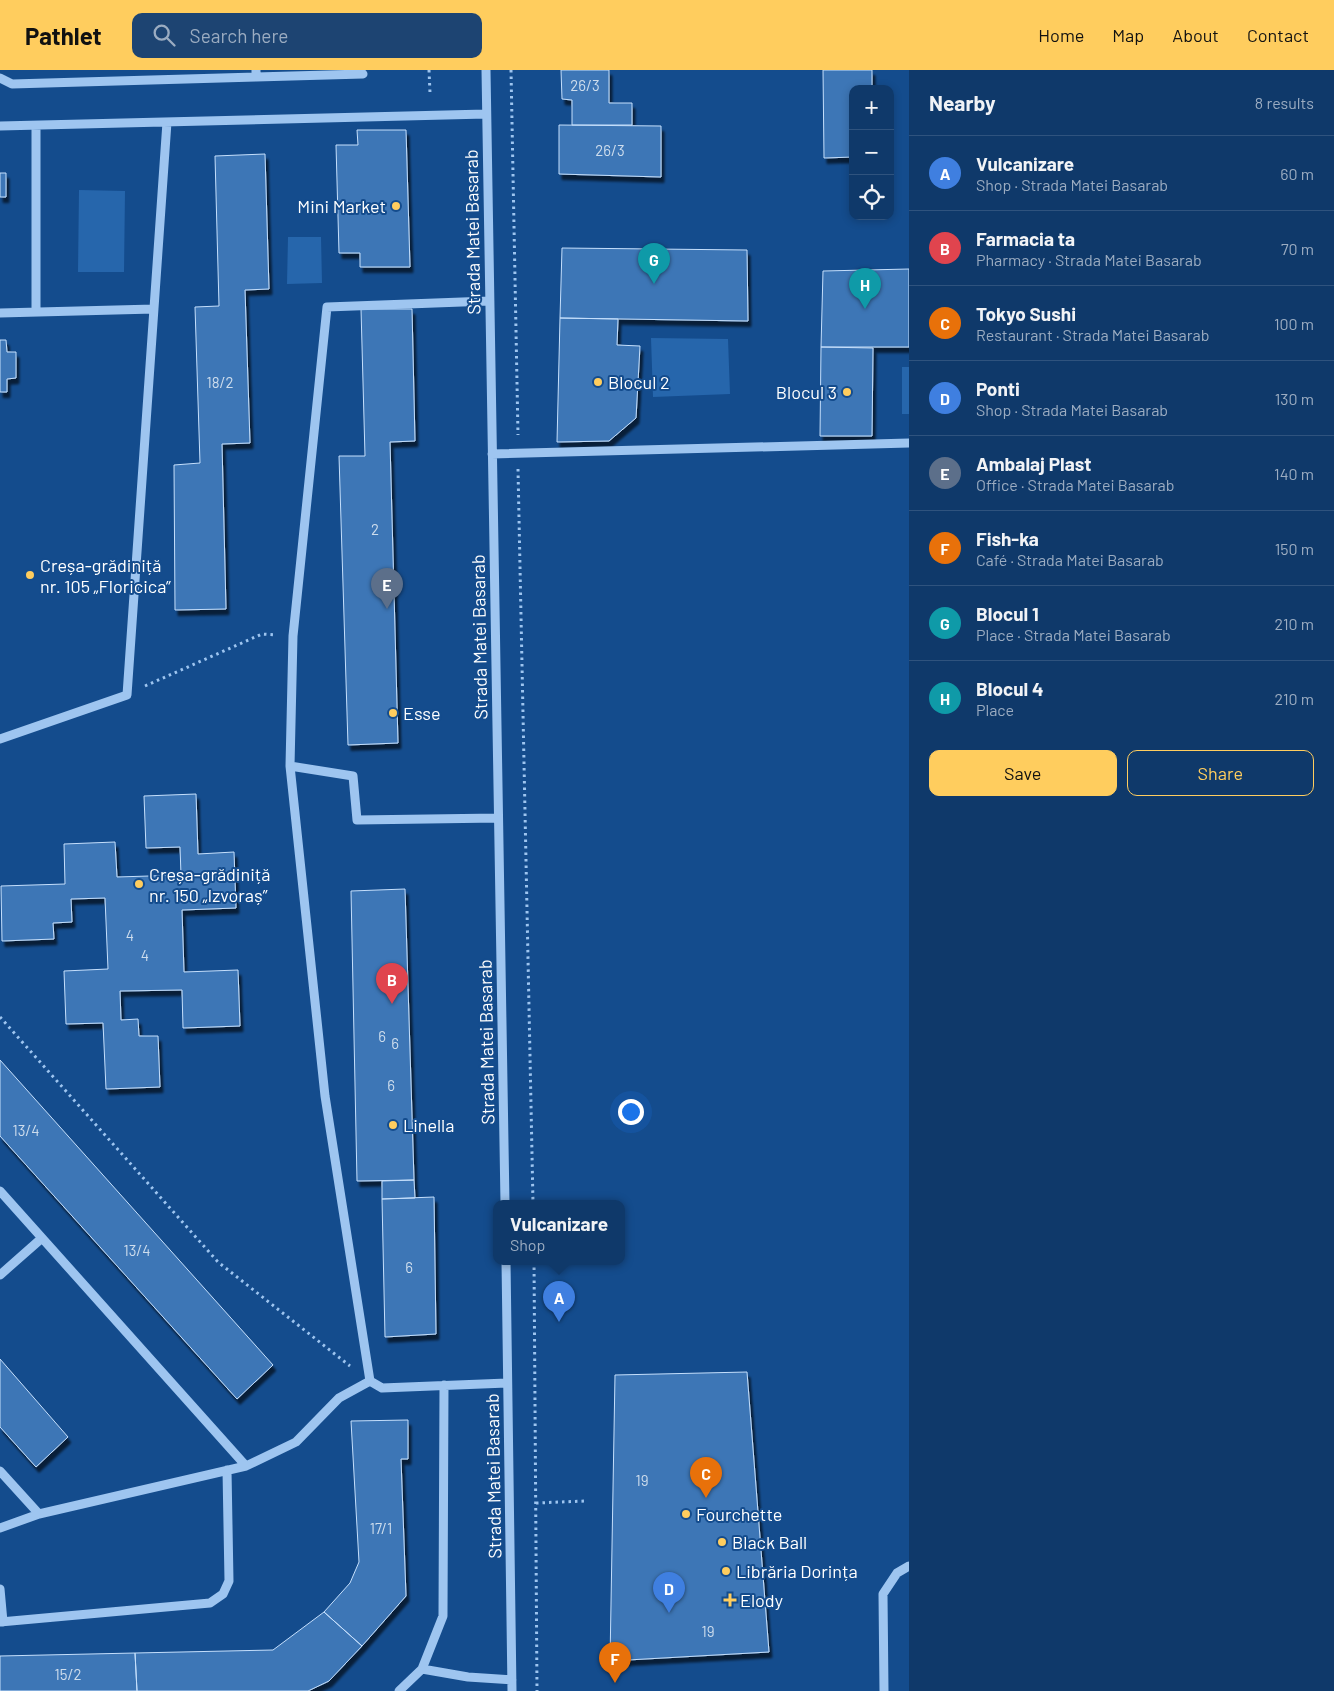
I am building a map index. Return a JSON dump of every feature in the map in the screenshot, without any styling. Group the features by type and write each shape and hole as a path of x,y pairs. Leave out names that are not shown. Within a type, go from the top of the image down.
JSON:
{"street":[{"name":"Strada Matei Basarab","path":"486,70 505,1200"},
{"path":"0,78 12,84 256,73 363,74"},
{"path":"0,126 486,114"},
{"path":"0,739 127,695 167,122"},
{"path":"36,126 36,312"},
{"path":"370,1382 325,1096 290,766 293,636 327,307 489,301"},
{"path":"0,312 154,310"},
{"path":"492,454 909,443"},
{"path":"290,766 353,776 357,820 498,818"},
{"path":"0,1191 246,1466"},
{"path":"0,1275 42,1238"},
{"name":"Strada Matei Basarab","path":"506,1265 512,1691"},
{"path":"370,1382 382,1388 507,1383"},
{"path":"0,1528 38,1514 246,1466 296,1442 339,1398 370,1382"},
{"path":"399,1691 422,1669 443,1616 444,1385"},
{"path":"0,1589 1,1622 210,1603 223,1594 229,1581 227,1470"},
{"path":"0,1471 38,1514"},
{"path":"884,1691 883,1594 897,1573 909,1566"},
{"path":"422,1669 468,1677 512,1680"}],"path":[{"path":"429,70 430,93"},
{"path":"511,70 533,1200"},
{"path":"127,695 262,634 293,636"},
{"path":"0,1017 218,1262 370,1382"},
{"path":"534,1265 537,1691"},
{"path":"536,1503 585,1501"}],"shaded area":[{"path":"79,190 125,191 124,272 78,272"},
{"path":"288,237 321,237 322,283 287,284"},
{"path":"651,338 728,339 730,394 653,397"},
{"path":"902,367 909,367 909,414 902,414"}],"building":[{"path":"561,70 609,70 609,103 632,103 632,125 572,125 572,100 562,99"},
{"path":"823,70 872,70 872,85 849,85 849,157 824,158"},
{"path":"559,125 661,126 661,177 559,174"},
{"path":"357,130 406,130 410,267 360,267 360,253 339,253 336,145 358,145"},
{"path":"265,154 269,289 245,290 250,443 222,444 226,609 175,610 174,465 200,463 195,307 219,306 215,156"},
{"path":"0,173 6,173 6,197 0,197"},
{"path":"562,248 747,250 748,321 560,318"},
{"path":"909,269 909,347 821,347 823,271"},
{"path":"361,309 412,309 415,441 390,442 398,743 348,745 339,456 365,456"},
{"name":"Blocul 2","path":"560,318 618,319 617,345 640,346 636,418 609,441 557,442"},
{"path":"0,340 6,340 7,352 16,352 16,378 7,379 7,392 0,392"},
{"name":"Blocul 3","path":"821,347 873,348 872,436 820,436"},
{"path":"196,794 198,854 234,852 236,908 182,910 184,972 238,970 240,1026 183,1028 182,990 120,991 121,1020 138,1019 139,1036 158,1036 160,1087 106,1089 103,1023 66,1024 64,971 108,969 105,898 71,899 72,922 53,923 54,939 2,941 1,886 65,884 64,844 115,842 117,877 181,875 180,847 146,848 144,796"},
{"path":"405,889 414,1180 357,1181 351,891"},
{"path":"0,1060 273,1365 237,1399 0,1136"},
{"path":"414,1180 415,1198 382,1199 382,1181"},
{"path":"434,1197 436,1334 385,1337 382,1199"},
{"path":"0,1359 68,1437 36,1467 0,1427"},
{"name":"Fourchette","path":"747,1372 769,1652 610,1661 615,1375"},
{"path":"408,1420 408,1459 401,1459 406,1596 362,1646 324,1612 350,1583 359,1562 351,1421"},
{"path":"324,1612 362,1646 329,1681 308,1691 137,1691 135,1653 273,1650"},
{"path":"135,1653 137,1691 0,1691 0,1656"}],"place":[{"name":"Mini Market","path":"396,206"},
{"name":"Blocul 1","path":"654,284"},
{"name":"Blocul 4","path":"865,309"},
{"name":"Blocul 2","path":"598,382"},
{"name":"Blocul 3","path":"847,392"},
{"name":"Creșa-grădiniță nr. 105 „Floricica”","path":"30,575"},
{"name":"Ambalaj Plast","path":"387,609"},
{"name":"Esse","path":"393,713"},
{"name":"Creșa-grădiniță nr. 150 „Izvoraș”","path":"139,884"},
{"name":"Farmacia ta","path":"392,1004"},
{"name":"Linella","path":"393,1125"},
{"name":"Vulcanizare","path":"559,1322"},
{"name":"Tokyo Sushi","path":"706,1498"},
{"name":"Fourchette","path":"686,1514"},
{"name":"Black Ball","path":"722,1542"},
{"name":"Librăria Dorința","path":"726,1571"},
{"name":"Elody","path":"730,1600"},
{"name":"Ponti","path":"669,1613"},
{"name":"Fish-ka","path":"615,1683"}]}
